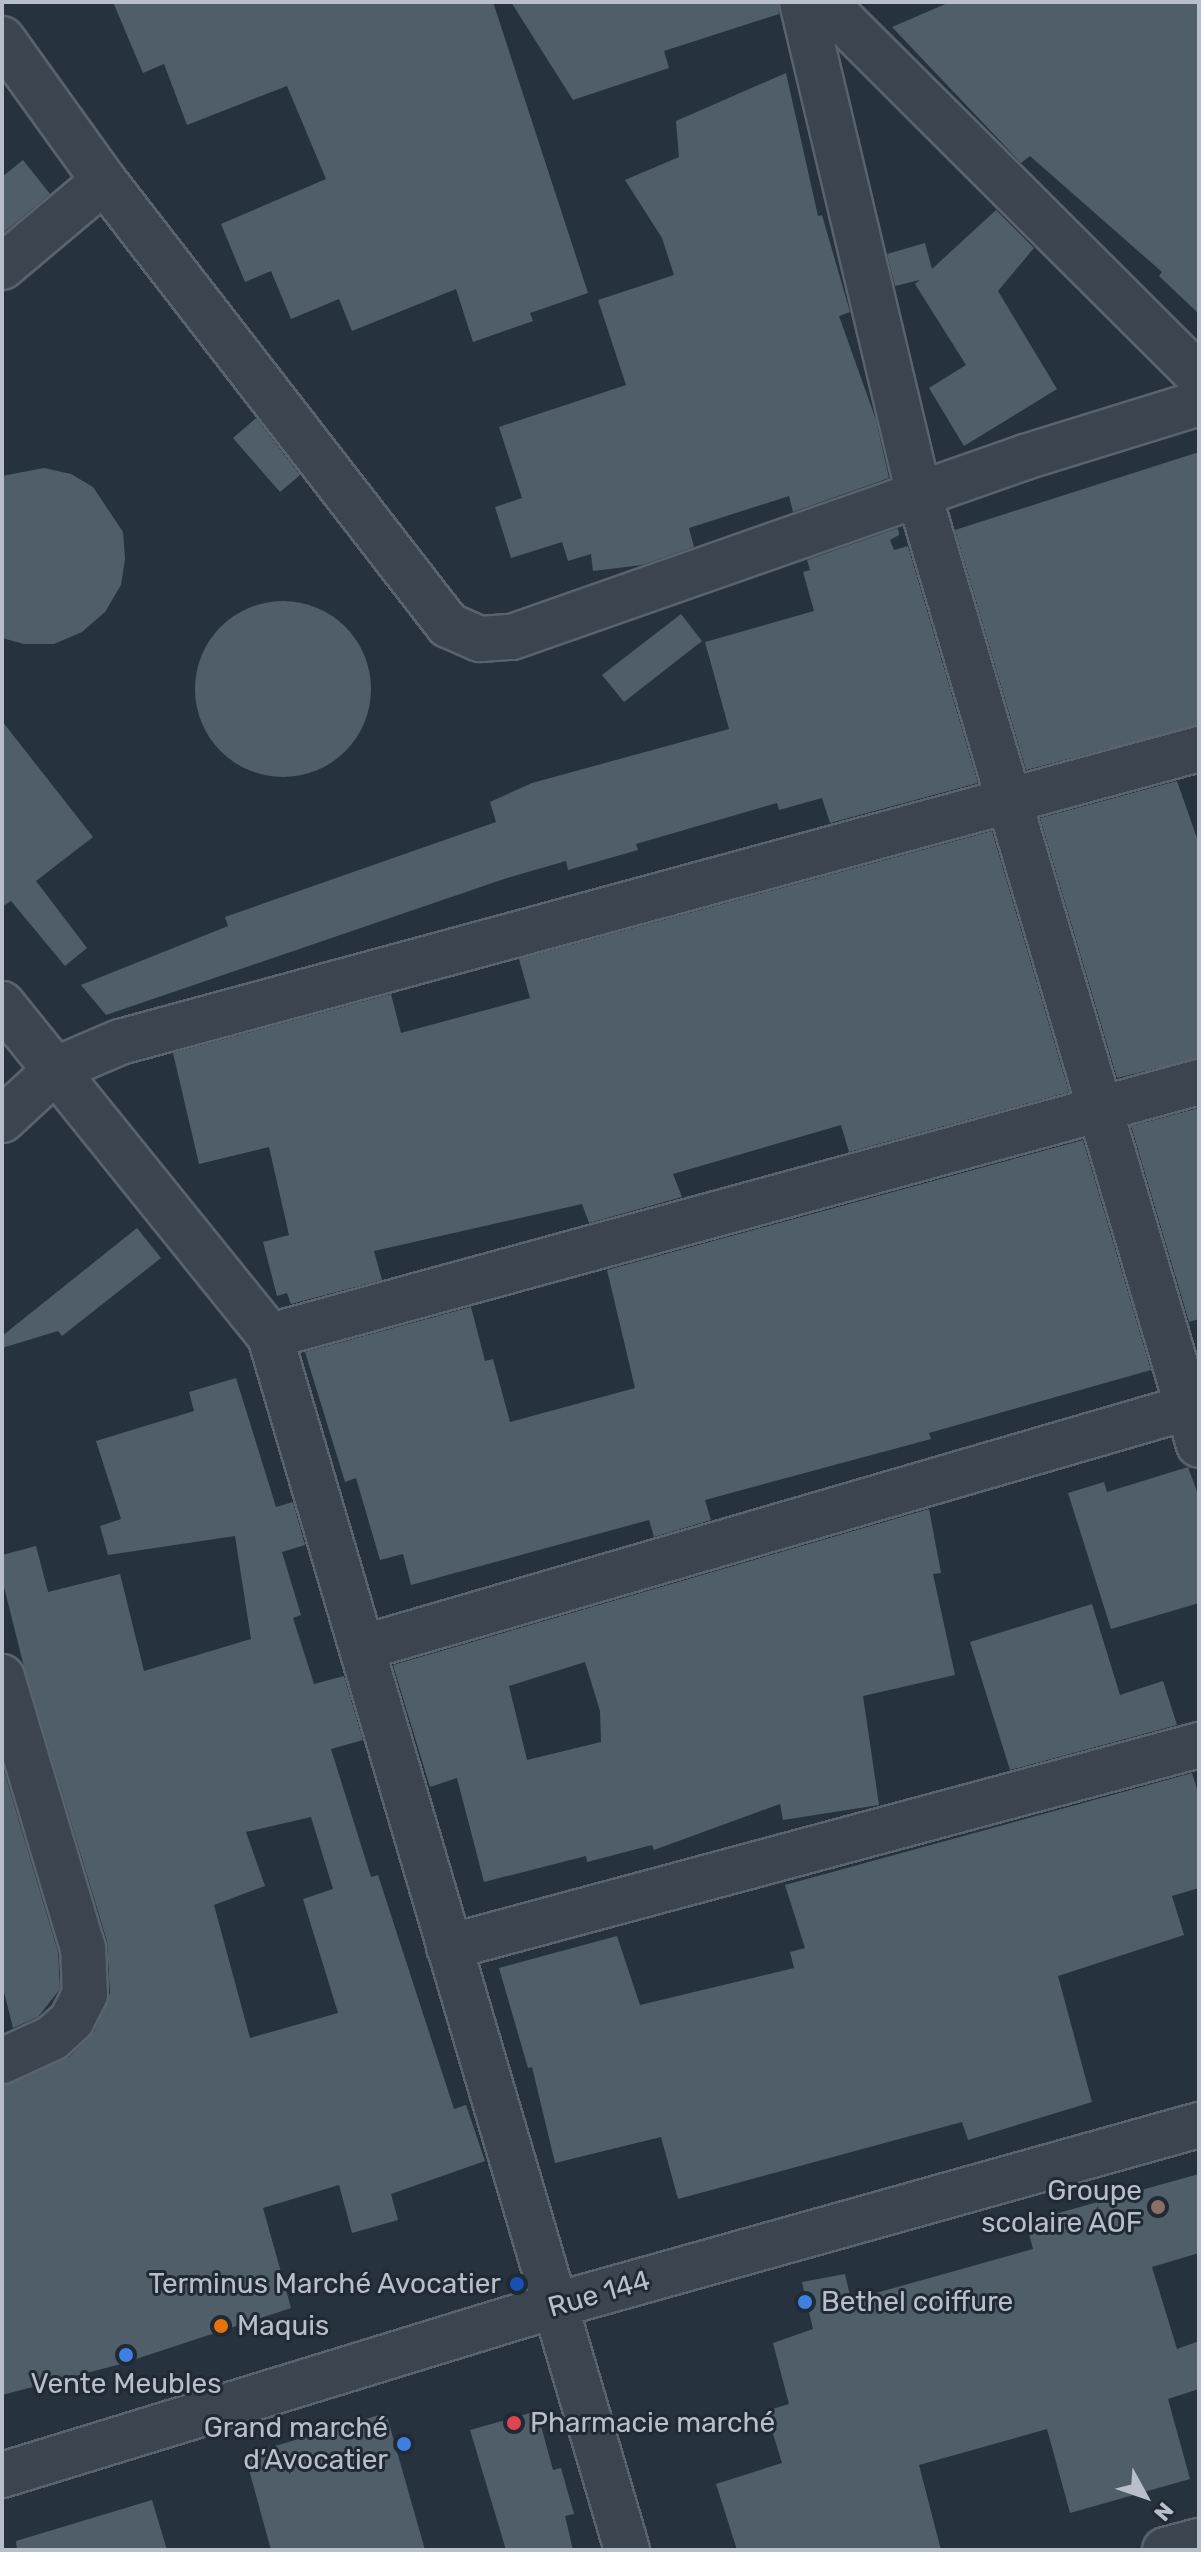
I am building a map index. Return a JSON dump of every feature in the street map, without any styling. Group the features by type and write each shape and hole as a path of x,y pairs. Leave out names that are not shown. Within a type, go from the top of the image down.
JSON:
{"street":[{"path":"365,1647 1195,1419 919,495 802,2"},
{"path":"824,2 1199,376"},
{"path":"2,39 104,181 448,625 480,639 512,637 919,495 1199,403"},
{"path":"2,267 104,181"},
{"path":"2,1120 57,1069 120,1042 1199,749"},
{"path":"2,1004 270,1336 365,1647 449,1947 627,2550"},
{"path":"270,1336 1199,1082"},
{"path":"2,1677 83,1948 85,1994 72,2020 52,2038 2,2061"},
{"path":"449,1947 1199,1745"},
{"name":"Rue 144","path":"2,2475 556,2305 1199,2125"},
{"path":"1165,2550 1199,2541"}],"building":[{"path":"113,2 493,2 588,293 530,313 533,321 473,342 456,289 352,331 339,299 291,319 271,271 245,282 221,224 326,179 287,86 187,125 164,64 143,73"},
{"path":"511,2 778,2 779,14 664,51 669,68 573,100"},
{"path":"950,2 1199,2 1199,314 1159,276 1162,272 1030,156 1021,163 892,27"},
{"path":"786,73 818,216 822,215 850,312 839,316 876,420 889,478 793,512 789,496 689,528 694,547 642,565 593,571 591,554 568,561 562,542 511,558 495,507 522,498 499,427 626,385 598,300 674,275 662,238 625,180 679,157 676,121"},
{"path":"23,160 50,194 2,234 2,177"},
{"path":"996,210 1034,248 998,291 1057,389 964,446 929,388 966,365 915,284 920,280 895,286 887,254 925,243 932,269"},
{"path":"256,418 300,475 280,492 233,438"},
{"path":"1199,452 1199,725 1026,770 955,530"},
{"path":"44,468 71,474 93,487 123,532 125,559 121,585 105,612 82,632 54,644 24,644 2,638 2,476"},
{"path":"898,528 899,535 890,540 894,550 908,546 978,783 830,823 822,798 779,810 777,803 636,844 638,850 568,870 566,861 504,879 106,1015 81,985 228,926 225,917 496,822 490,802 532,783 729,729 705,642 814,611 803,572 810,570 807,560"},
{"path":"283,601 317,608 345,627 364,655 371,689 364,723 345,751 317,770 283,777 249,770 221,751 202,723 195,689 202,655 221,627 249,608"},
{"path":"681,614 702,641 624,702 602,675"},
{"path":"2,721 93,837 36,881 87,948 65,966 11,901 2,907"},
{"path":"1177,781 1199,844 1199,1058 1117,1078 1040,818"},
{"path":"992,831 1069,1092 849,1152 841,1125 673,1174 682,1197 589,1223 582,1204 374,1251 382,1280 291,1304 287,1293 277,1296 263,1242 289,1235 269,1147 199,1164 173,1053 391,994 401,1033 530,998 519,959"},
{"path":"1199,1108 1199,1319 1189,1322 1131,1126"},
{"path":"1083,1140 1151,1370 929,1433 931,1439 705,1500 711,1520 654,1537 649,1520 411,1585 403,1554 380,1560 356,1478 345,1482 305,1352 471,1307 485,1361 493,1359 510,1422 635,1388 607,1270"},
{"path":"137,1228 161,1258 62,1336 58,1331 2,1348 2,1336"},
{"path":"236,1378 276,1507 293,1502 305,1545 282,1552 301,1615 293,1618 314,1684 344,1676 363,1740 331,1749 371,1877 378,1875 454,2109 466,2105 485,2161 391,2194 398,2220 352,2233 339,2185 263,2208 291,2308 121,2364 2,2395 2,2086 69,2057 94,2032 110,1993 107,1941 24,1667 2,1579 2,1555 36,1546 48,1592 120,1574 144,1671 251,1639 235,1536 108,1555 100,1526 121,1519 96,1441 194,1411 189,1392","holes":["311,1817 333,1889 303,1899 338,2013 250,2038 214,1905 265,1886 246,1832"]},
{"path":"1188,1467 1199,1497 1199,1603 1111,1629 1068,1493 1104,1482 1107,1492"},
{"path":"929,1509 941,1573 933,1574 955,1675 863,1696 879,1805 783,1820 780,1804 654,1850 652,1845 587,1862 586,1856 484,1882 457,1778 430,1787 393,1665","holes":["585,1662 600,1711 601,1742 527,1760 509,1686"]},
{"path":"1092,1604 1120,1695 1163,1681 1177,1725 1010,1770 970,1642"},
{"path":"2,1764 58,1952 60,1989 38,2017 13,2028 2,1984"},
{"path":"1192,1773 1199,1796 1199,1888 1172,1896 1184,1935 1058,1976 1092,2102 968,2140 962,2122 678,2199 661,2137 555,2163 532,2067 528,2068 499,1968 617,1936 640,2005 794,1968 790,1952 805,1948 785,1885"},
{"path":"1199,2174 1199,2253 1152,2267 1177,2349 1199,2341 1199,2389 1168,2399 1190,2479 1070,2513 1047,2429 919,2465 941,2550 737,2550 716,2484 782,2463 766,2411 789,2404 773,2343 813,2329 802,2282 845,2274 851,2300 1033,2249 1026,2222"},
{"path":"537,2411 553,2470 561,2468 574,2514 565,2516 573,2550 506,2550 470,2430"},
{"path":"386,2413 425,2550 271,2550 245,2455"},
{"path":"152,2500 167,2550 17,2550 16,2541"}],"place":[{"name":"Groupe scolaire AOF","path":"1158,2207"},
{"name":"Terminus Marché Avocatier","path":"517,2284"},
{"name":"Bethel coiffure","path":"805,2302"},
{"name":"Maquis","path":"221,2326"},
{"name":"Vente Meubles","path":"126,2355"},
{"name":"Pharmacie marché","path":"514,2423"},
{"name":"Grand marché d’Avocatier","path":"404,2444"}]}
